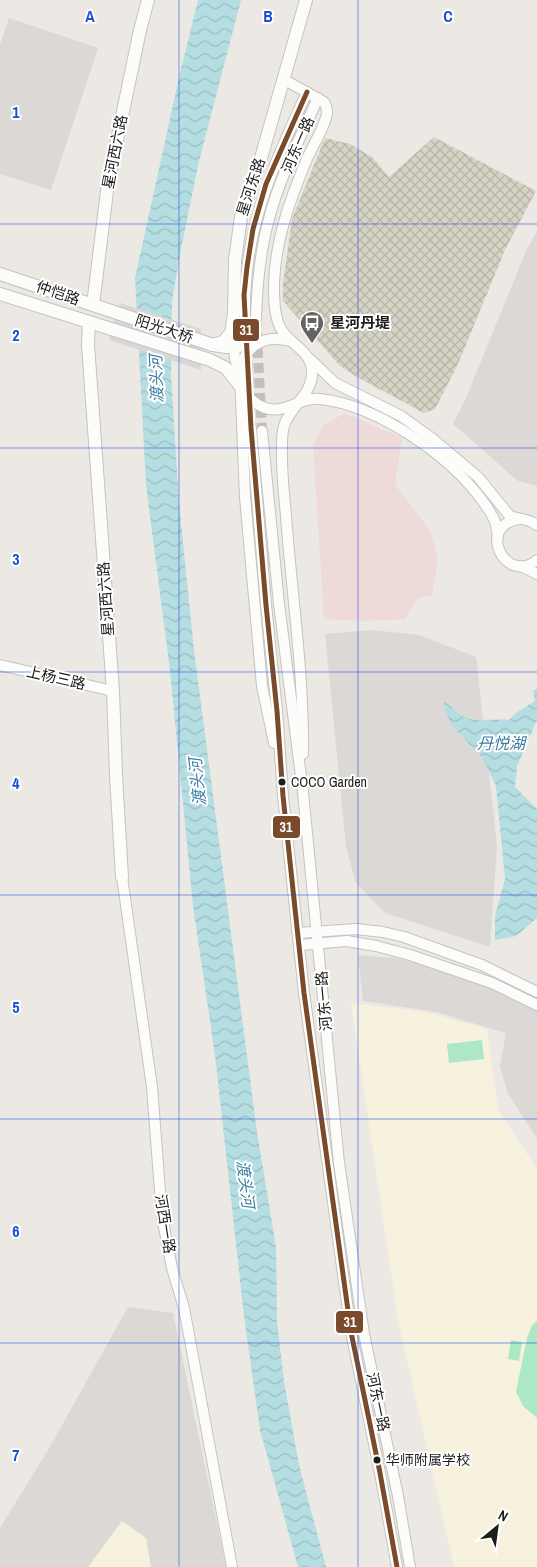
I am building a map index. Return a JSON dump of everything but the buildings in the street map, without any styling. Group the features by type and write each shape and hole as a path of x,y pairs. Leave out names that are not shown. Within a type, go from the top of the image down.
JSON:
{"street":[{"name":"星河西六路","path":"93,306 108,183 148,0"},
{"name":"星河东路","path":"212,345 223,342 229,337 232,326 239,315 235,260 241,217 261,158 306,0"},
{"path":"283,80 307,92"},
{"name":"河东一路","path":"240,380 234,347 244,295 253,229 266,184 307,92 318,98 269,218 258,274 256,318"},
{"path":"318,98 326,104 327,112 291,198 280,238 274,284 277,318 282,330 335,383 401,416 433,438 478,477 504,510 512,517 528,520 537,525"},
{"name":"仲恺路","path":"0,274 115,313"},
{"name":"仲恺路","path":"0,294 112,328"},
{"name":"阳光大桥","path":"115,313 212,345"},
{"name":"星河西六路","path":"89,322 89,354 113,691 122,877"},
{"name":"阳光大桥","path":"112,328 210,360 226,368 240,380"},
{"path":"212,345 234,347 279,338 291,341"},
{"path":"255,344 246,352 241,364 240,380 246,497 262,686 281,778"},
{"path":"303,792 304,712 289,552 282,447 283,428 289,415 306,393 311,383 312,370 309,358"},
{"path":"240,380 248,396 256,404 266,409 278,410 289,408 311,398 332,401 381,419 416,440 445,461 475,491 490,512 498,537"},
{"name":"河东一路","path":"251,428 277,712 281,778 304,993 351,1332 397,1567"},
{"name":"河东一路","path":"262,430 278,604 303,792 318,932 339,1163 364,1334 398,1496 410,1567"},
{"path":"520,518 506,524 500,530 497,545 499,553 510,564 520,566 526,566 537,560"},
{"path":"520,566 537,574"},
{"name":"上杨三路","path":"0,665 113,691"},
{"name":"河西一路","path":"122,877 152,1087 162,1217 172,1268 184,1308 232,1567"},
{"path":"298,933 356,929 404,937 482,965 537,992"},
{"path":"299,945 347,941 376,946 410,955 492,983 537,1005"}],"shaded area":[{"path":"9,18 98,48 51,190 0,174 0,45"},
{"path":"434,137 536,191 505,250 458,364 435,409 424,413 357,377 339,365 283,301 283,284 292,219 325,138 350,144 372,157 389,177"},
{"path":"537,231 537,486 518,481 453,424 466,398 526,251"},
{"path":"345,413 402,438 395,485 430,530 438,560 432,595 418,598 405,619 364,621 324,619 313,444 324,425"},
{"path":"372,630 419,635 476,657 497,844 490,947 385,913 356,883 346,847 325,634"},
{"path":"358,955 395,958 440,969 491,986 537,1010 537,1139 507,1092 500,1066 506,1033 436,1012 363,1001"},
{"path":"351,1003 425,1012 487,1029 498,1110 537,1169 537,1567 454,1567 398,1320"},
{"path":"128,1307 173,1313 226,1567 0,1567 0,1528 51,1445"},
{"path":"122,1521 146,1538 151,1567 88,1567"}],"green space":[{"path":"482,1040 484,1059 449,1063 447,1044"},
{"path":"537,1321 537,1418 523,1406 516,1392 527,1338 532,1325"},
{"path":"511,1340 522,1342 519,1361 508,1359"}],"water":[{"name":"渡头河","path":"198,0 241,0 199,161 172,301 171,375 179,503 194,650 257,1132 276,1247 277,1322 284,1381 299,1465 326,1567 298,1567 260,1430 244,1316 215,1055 193,906 170,671 146,485 135,278"},
{"name":"丹悦湖","path":"537,688 537,720 517,766 515,787 537,809 537,918 516,936 495,940 495,916 505,879 496,786 482,757 452,726 444,708 444,701 459,714 469,719 509,720 517,712 535,701 533,691"}],"pier":[{"path":"120,303 201,329 201,370 109,340"}],"tunnel":[{"path":"245,317 251,428"},
{"path":"256,318 262,431"}],"transit line":[{"name":"31","path":"307,92 266,184 253,229 244,295 251,428 283,796 304,993 351,1332 397,1567"}],"place":[{"name":"星河丹堤","path":"312,344"},
{"name":"COCO Garden","path":"282,782"},
{"name":"华师附属学校","path":"377,1460"}]}
